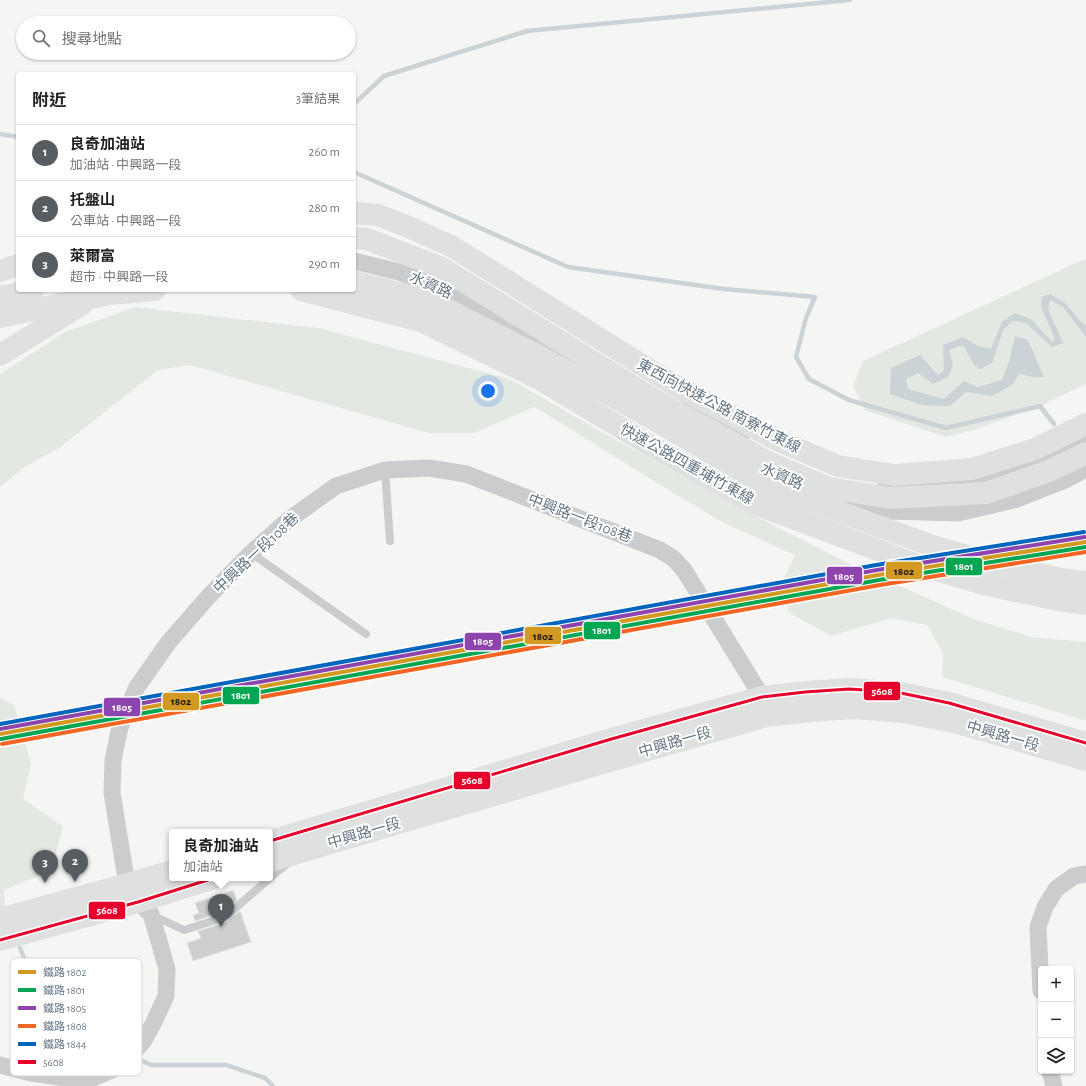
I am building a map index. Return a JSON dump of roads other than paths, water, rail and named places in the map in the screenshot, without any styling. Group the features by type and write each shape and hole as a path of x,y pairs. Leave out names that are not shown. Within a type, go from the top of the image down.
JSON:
{"main road":[{"name":"東西向快速公路 南寮竹東線","path":"356,213 378,216 406,226 451,246 674,385 777,440 838,466 894,475 972,469 1035,448 1086,424"},
{"name":"東西向快速公路 南寮竹東線","path":"356,238 367,239 442,268 660,403 766,461 829,488 890,498 986,493 1049,471 1086,453"},
{"path":"0,271 16,266"},
{"name":"快速公路四重埔竹東線","path":"356,282 428,300 541,357 766,484 930,545 991,563 1061,579 1086,582"},
{"path":"0,297 24,292"},
{"path":"0,355 65,315 98,292"},
{"path":"0,317 109,294 132,292"},
{"name":"快速公路四重埔竹東線","path":"309,292 421,321 541,380 653,447 753,503 915,564 982,584 1053,599 1086,604"},
{"name":"中興路一段","path":"273,840 608,740 762,697 849,689 896,692 949,703 1086,742"},
{"name":"中興路一段","path":"273,860 767,716 854,708 902,712 954,722 1086,760"},
{"path":"0,919 139,900 169,873"},
{"path":"0,940 204,881"}],"street":[{"name":"水資路","path":"356,262 399,272 436,285 503,322 657,412 763,469 840,501 888,511 958,513 1014,500 1065,480 1086,469"},
{"path":"0,282 16,278"},
{"name":"水資路","path":"503,322 781,450 846,477 891,485 943,484 978,481 1041,459 1086,436"},
{"name":"中興路一段108巷","path":"142,1043 166,996 167,969 139,900 112,793 113,760 120,727 137,687 168,643 208,597 251,553 287,521 336,486 385,470 429,468 466,474 660,550 674,559 684,570 762,697"},
{"path":"1040,966 1038,927 1045,907 1056,889 1074,876 1086,874"},
{"path":"0,1065 10,1068"},
{"path":"1051,1074 1054,1086"},
{"path":"51,1076 92,1082"},
{"name":"中興路一段108巷","path":"92,1082 102,1076"}],"lane":[{"path":"385,470 390,542"},
{"path":"251,553 366,634"},
{"path":"273,875 300,852"},
{"path":"139,900 184,930 225,917 267,881"}],"waterway":[{"path":"356,102 384,76 527,31 850,0"},
{"path":"0,134 16,137"},
{"path":"356,173 568,267 724,289 815,297 806,318 796,357 809,379 849,400 946,428 1040,406 1054,424"},
{"path":"20,948 24,958"},
{"path":"143,1061 151,1065 226,1065 265,1078 273,1086"}],"rail line":[{"name":"1844","path":"0,724 876,565 1084,532"},
{"name":"1805","path":"0,729 877,570 1085,537"},
{"name":"1802","path":"0,734 878,575 1086,542"},
{"name":"1801","path":"1,739 879,580 1086,547"},
{"name":"1808","path":"2,744 880,585 1086,552"}],"place":[{"name":"托盤山","path":"75,882"},
{"name":"萊爾富","path":"45,883"},
{"name":"良奇加油站","path":"221,927"}]}
